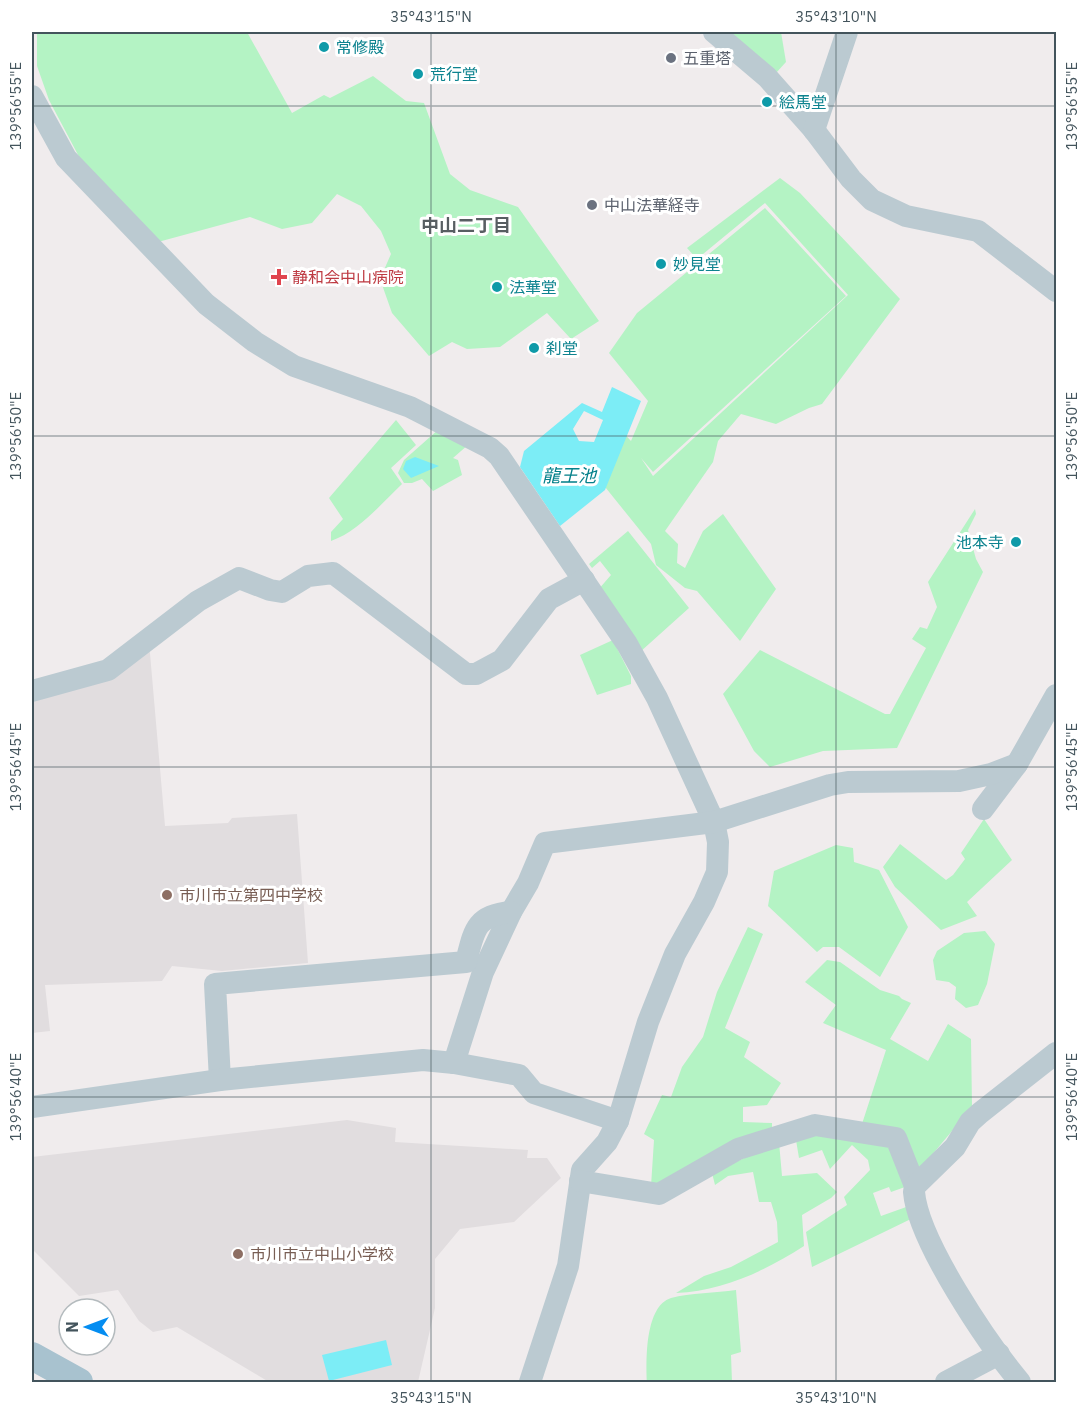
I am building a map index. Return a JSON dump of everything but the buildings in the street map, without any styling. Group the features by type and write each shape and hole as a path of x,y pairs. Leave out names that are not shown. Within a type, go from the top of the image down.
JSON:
{"main road":[{"path":"32,1356 79,1383"}],"street":[{"path":"714,32 766,77 814,130 851,179 872,200 906,216 978,231 1056,291"},
{"path":"814,130 847,32"},
{"path":"32,96 66,158 206,304 255,342 294,366 410,407 490,448 499,456 627,644 657,698 714,822 718,842 717,872 704,902 675,954 648,1022 618,1121 607,1142 582,1170 568,1266 530,1383"},
{"path":"32,691 108,670 198,601 239,578 270,590 282,592 308,576 333,573 443,658 466,674 476,674 502,660 549,599 584,580"},
{"path":"983,809 1017,764 1056,695"},
{"path":"454,1063 483,972 511,912 528,883 545,843 714,822 830,785 848,782 958,781 991,774 1017,764"},
{"path":"220,1080 215,984 466,962 474,930 483,919 497,913 511,912"},
{"path":"915,1186 955,1147 970,1122 1056,1053"},
{"path":"32,1107 220,1080 423,1060 454,1063 519,1075 534,1093 618,1121"},
{"path":"580,1181 658,1194 738,1149 815,1125 896,1138 915,1186 914,1198 931,1244 958,1293 1020,1383"},
{"path":"946,1383 999,1354"}],"shaded area":[{"name":"市川市立第四中学校","path":"149,642 165,826 228,823 232,818 297,814 308,963 222,971 172,966 162,981 45,985 50,1031 32,1033 32,697"},
{"name":"市川市立中山小学校","path":"347,1120 396,1128 395,1142 528,1150 527,1158 547,1158 561,1178 514,1222 460,1229 435,1259 435,1308 418,1382 269,1382 177,1327 153,1332 139,1321 118,1290 79,1296 32,1249 32,1157"}],"green space":[{"path":"37,32 247,32 292,113 324,95 330,98 373,76 406,101 424,103 450,174 470,190 518,207 599,321 571,339 547,313 500,347 467,349 452,342 429,356 392,313 380,279 391,254 381,231 361,206 337,194 312,223 282,229 250,217 158,242 85,168 49,100 37,66"},
{"path":"727,32 781,32 786,62 776,73"},
{"path":"780,178 800,193 900,299 822,404 776,424 741,414 718,441 713,462 665,531 678,544 677,563 685,568 703,531 723,514 776,589 740,641 697,591 685,588 656,565 651,544 589,467 616,425 631,441 648,401 609,353 637,313 765,208 846,296 653,472 641,458 653,476 848,295 765,203 697,259 687,248"},
{"path":"396,420 416,445 391,468 402,484 360,524 331,541 331,532 343,519 329,498"},
{"path":"439,429 469,444 453,458 458,460 462,475 433,491 422,479 404,483 398,473 404,460"},
{"path":"975,509 976,514 968,530 976,559 983,572 897,748 823,751 770,767 754,751 723,694 760,650 885,714 890,714 926,648 912,639 920,627 927,629 937,607 928,582"},
{"path":"628,531 689,608 640,652 598,590 611,575 600,561 592,568 589,564"},
{"path":"613,640 631,676 631,684 597,695 580,655"},
{"path":"984,819 1012,860 967,902 977,916 941,930 895,887 883,867 900,844 946,880 953,875 965,859 961,853"},
{"path":"836,845 853,848 854,862 879,870 908,927 880,977 839,947 823,947 817,952 768,906 774,871"},
{"path":"748,927 763,934 725,1028 750,1042 744,1057 781,1083 767,1105 743,1107 743,1122 772,1123 772,1130 651,1186 654,1140 644,1134 662,1095 671,1097 682,1067 703,1037 717,992"},
{"path":"985,931 995,944 987,984 978,1005 966,1008 955,999 956,987 949,982 936,980 933,960 937,951 964,933"},
{"path":"827,960 840,962 880,990 899,996 911,1003 890,1039 928,1061 948,1024 971,1039 972,1107 916,1174 900,1132 861,1127 886,1050 823,1023 836,1005 805,982"},
{"path":"815,1131 892,1145 905,1187 891,1192 889,1187 873,1193 881,1216 909,1206 915,1217 812,1267 806,1232 847,1205 844,1197 870,1170 868,1160 852,1145 830,1169 822,1150 799,1158 796,1140"},
{"path":"779,1142 782,1176 817,1173 837,1192 802,1215 804,1246 774,1264 727,1284 676,1293 704,1276 731,1267 778,1242 777,1222 771,1202 759,1202 753,1172 728,1176 715,1185 712,1173"},
{"path":"736,1290 741,1352 731,1355 732,1382 647,1382 649,1335 656,1311 662,1303 678,1296"}],"water":[{"name":"龍王池","path":"612,387 641,401 605,490 560,526 520,467 524,451 582,403 602,412","holes":["584,411 603,420 594,442 579,441 573,429"]},
{"path":"415,457 439,466 411,478 403,469 406,461"},
{"path":"386,1340 392,1365 329,1381 322,1355"}],"place":[{"name":"常修殿","path":"324,47"},
{"name":"五重塔","path":"671,58"},
{"name":"荒行堂","path":"418,74"},
{"name":"絵馬堂","path":"767,102"},
{"name":"中山法華経寺","path":"592,205"},
{"name":"妙見堂","path":"661,264"},
{"name":"静和会中山病院","path":"279,277"},
{"name":"法華堂","path":"497,287"},
{"name":"刹堂","path":"534,348"},
{"name":"池本寺","path":"1016,542"},
{"name":"市川市立第四中学校","path":"167,895"},
{"name":"市川市立中山小学校","path":"238,1254"}],"district":[{"name":"中山二丁目","path":"466,225"}]}
